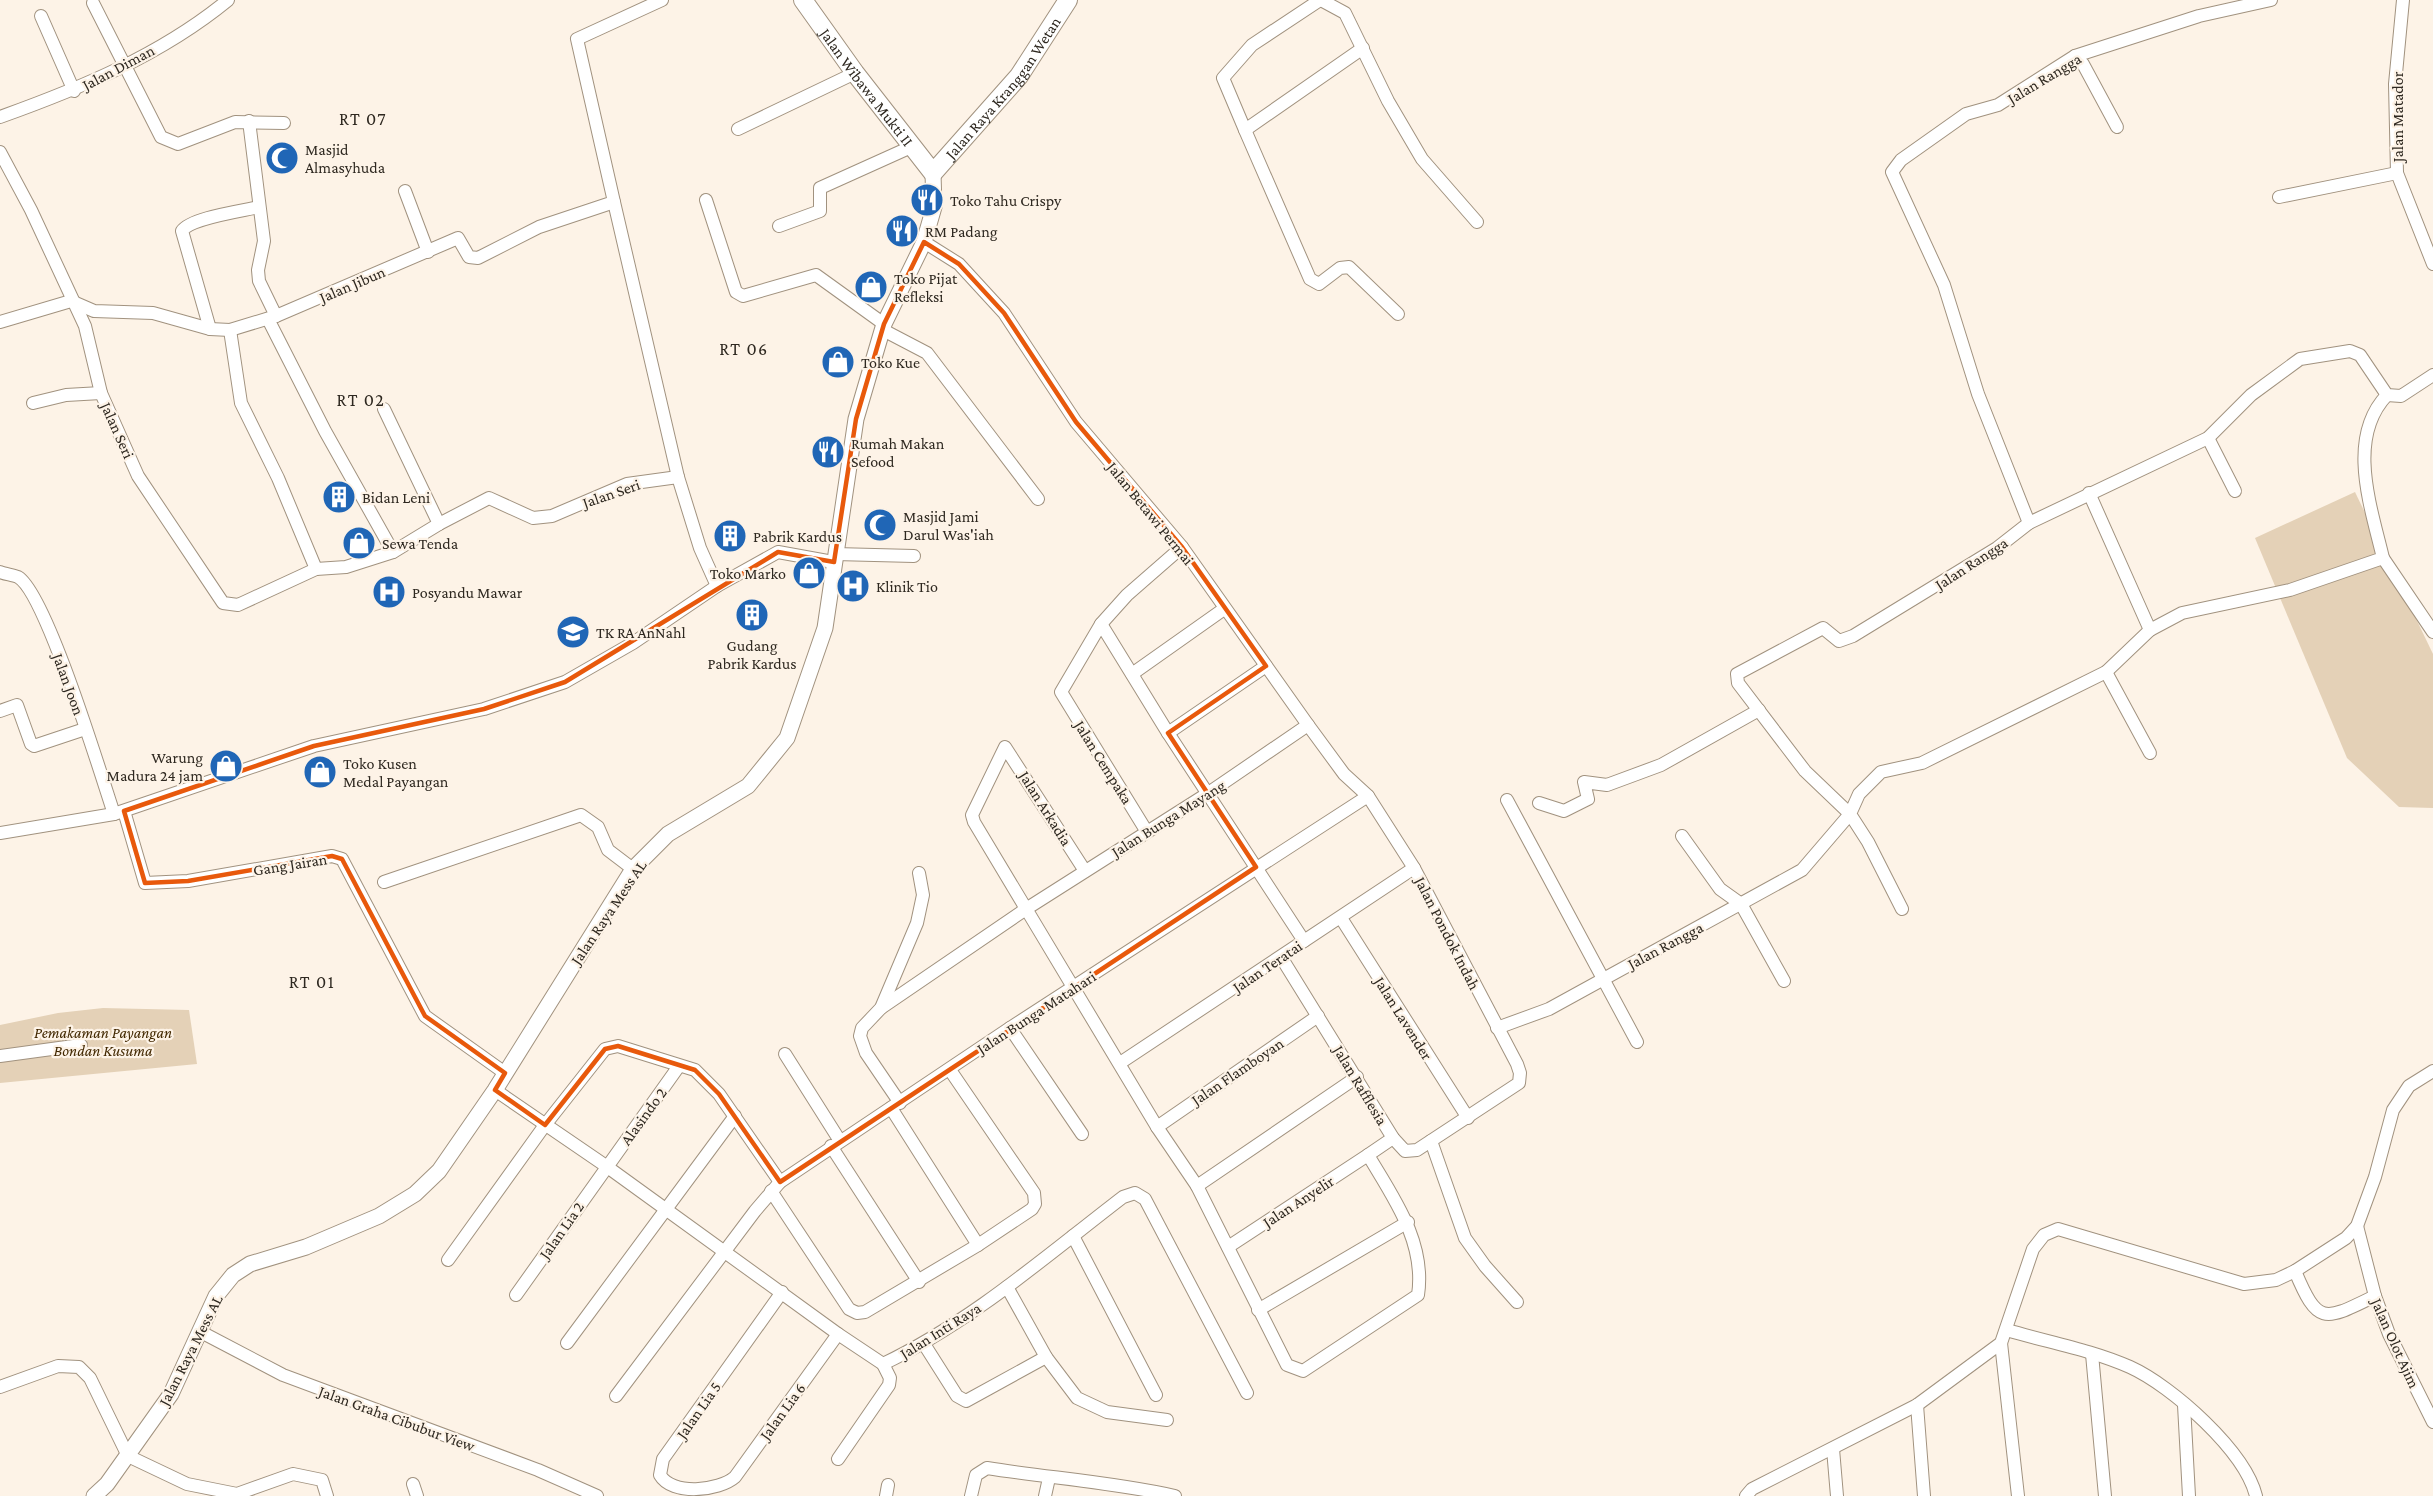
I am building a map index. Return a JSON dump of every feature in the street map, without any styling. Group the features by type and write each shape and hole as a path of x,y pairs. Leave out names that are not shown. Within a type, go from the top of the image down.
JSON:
{"main road":[{"name":"Jalan Wibawa Mukti II","path":"803,0 855,73 933,173"},
{"name":"Jalan Raya Kranggan Wetan","path":"933,173 1019,76 1068,0"}],"street":[{"name":"Jalan Diman","path":"0,117 74,91 124,67 204,20 228,0"},
{"path":"662,0 577,39 678,477 700,548 717,586"},
{"path":"1398,314 1349,267 1340,268 1319,284 1310,279 1222,78 1252,45 1321,0 1345,13 1388,101 1422,159 1477,222"},
{"name":"Jalan Rangga","path":"1497,1028 1549,1010 1802,870 1850,814 1805,771 1738,682 1737,674 1823,628 1839,641 1853,636 1997,548 2030,523 1978,394 1944,285 1892,172 1901,160 1966,114 1998,105 2075,56 2199,16 2271,0"},
{"name":"Jalan Matador","path":"2403,0 2395,84 2397,173 2433,264"},
{"path":"93,3 161,137 178,144 235,122 284,123"},
{"path":"41,16 74,91"},
{"path":"1245,130 1363,48"},
{"path":"2075,56 2083,64 2117,127"},
{"path":"738,129 855,73"},
{"path":"249,122 264,241 259,263 260,281 272,317 325,431 393,552"},
{"path":"779,226 819,211 820,188 911,147"},
{"name":"Jalan Seri","path":"0,152 31,210 71,301 85,326 101,393 138,476 223,603 238,605 316,570 346,567 393,552 439,524 489,498 533,518 552,516 627,484 678,477"},
{"name":"Jalan Raya Mess AL","path":"94,1496 107,1484 171,1394 216,1296 233,1275 250,1264 306,1247 380,1216 415,1194 439,1172 495,1090 633,869 668,834 748,786 787,738 825,628 856,419 883,327 924,242 934,207 933,173"},
{"path":"2279,197 2397,173"},
{"path":"405,191 428,252"},
{"path":"706,200 736,292 743,296 816,275 883,327 927,353 1038,499"},
{"name":"Jalan Jibun","path":"71,301 94,311 153,313 210,329 230,330 272,317 458,238 469,257 478,258 539,227 614,202"},
{"path":"210,329 182,231 185,226 197,222 260,207"},
{"name":"Jalan Betawi Permai","path":"924,242 959,264 1005,313 1076,422 1182,547 1308,726 1344,774 1368,796"},
{"path":"0,322 71,301"},
{"path":"230,330 241,403 278,477 316,570"},
{"path":"2030,523 2208,438 2251,395 2300,359 2350,351 2358,354 2387,394 2401,396 2433,375"},
{"path":"33,403 66,395 101,393"},
{"path":"2387,394 2380,402 2368,426 2364,473 2382,558 2433,632"},
{"path":"384,409 439,524"},
{"path":"2208,438 2235,491"},
{"path":"2089,493 2150,630"},
{"path":"1182,547 1127,595 1101,624 1207,794 1304,941"},
{"path":"0,833 119,812 314,746 484,709 565,682 633,643 717,586 778,552 834,558 914,556"},
{"path":"1902,909 1868,842 1850,814 1859,794 1881,772 1922,763 2106,672 2150,630 2182,613 2289,590 2382,558"},
{"name":"Jalan Joon","path":"0,572 18,578 29,590 63,663 85,729 119,812"},
{"path":"1132,674 1224,609"},
{"name":"Jalan Cempaka","path":"1101,624 1061,692 1147,832"},
{"path":"1168,733 1266,666"},
{"path":"2106,672 2150,753"},
{"path":"0,711 17,705 31,744 34,746 85,729"},
{"path":"1539,803 1564,811 1588,799 1584,782 1607,785 1661,765 1759,710"},
{"name":"Jalan Bunga Mayang","path":"881,1008 1026,909 1207,794 1308,726"},
{"name":"Jalan Arkadia","path":"1026,909 972,815 1005,747 1085,871"},
{"name":"Jalan Bunga Matahari","path":"616,1396 780,1182 1010,1028 1368,796"},
{"name":"Jalan Pondok Indah","path":"1368,796 1414,868 1521,1073"},
{"path":"1507,800 1605,978 1637,1042"},
{"name":"Gang Jairan","path":"119,812 142,880 148,884 188,881 332,856 342,859 425,1016 505,1073"},
{"path":"384,882 580,815 598,827 608,850 633,869"},
{"path":"1682,836 1720,889 1741,904 1784,981"},
{"name":"Jalan Teratai","path":"1120,1063 1414,868"},
{"path":"919,873 922,895 917,923 881,1008 862,1028 861,1045 978,1245"},
{"path":"1026,909 1157,1126 1197,1186 1287,1365 1303,1371 1418,1294 1421,1276 1408,1222 1368,1155"},
{"name":"Jalan Lavender","path":"1341,918 1468,1118"},
{"name":"Jalan Rafflesia","path":"1281,957 1400,1148 1412,1152 1431,1141 1516,1087 1521,1073"},
{"name":"Jalan Flamboyan","path":"1157,1126 1318,1016"},
{"path":"1010,1028 1082,1134"},
{"path":"0,1056 81,1045"},
{"path":"448,1260 545,1125 605,1049 618,1046 695,1070 719,1094 780,1182"},
{"path":"785,1054 919,1282"},
{"name":"Alasindo 2","path":"606,1166 679,1066"},
{"path":"771,1191 852,1312 865,1312 919,1282 1032,1209 1035,1199 950,1070"},
{"path":"1746,1496 1752,1489 1917,1406 2001,1343 2033,1249 2043,1235 2058,1229 2244,1284 2276,1280 2295,1271 2346,1238 2358,1226 2375,1178 2392,1110 2409,1086 2433,1071"},
{"path":"1197,1186 1357,1077"},
{"name":"Jalan Inti Raya","path":"495,1090 606,1166 883,1364 924,1344 1007,1287 1123,1197 1135,1193 1145,1198 1247,1393"},
{"path":"567,1343 735,1116"},
{"name":"Jalan Anyelir","path":"1228,1247 1393,1138"},
{"path":"1431,1141 1465,1238 1485,1266 1517,1302"},
{"name":"Jalan Lia 2","path":"516,1295 606,1166"},
{"path":"1258,1310 1408,1222"},
{"name":"Jalan Olot Ajim","path":"2358,1226 2375,1296 2389,1334 2433,1422"},
{"path":"1073,1236 1156,1395"},
{"path":"2295,1271 2311,1306 2319,1313 2331,1315 2343,1312 2375,1296"},
{"path":"1007,1287 1046,1357 1077,1398 1107,1412 1167,1420"},
{"name":"Jalan Lia 5","path":"724,1485 694,1490 666,1483 660,1475 660,1468 663,1459 782,1292"},
{"path":"2007,1330 2131,1367 2159,1384 2233,1451 2256,1496"},
{"name":"Jalan Graha Cibubur View","path":"201,1332 283,1375 538,1470 597,1496"},
{"name":"Jalan Lia 6","path":"724,1485 735,1477 838,1334"},
{"path":"2001,1343 2018,1496"},
{"path":"924,1344 957,1396 966,1401 974,1400 1046,1357"},
{"path":"2092,1354 2105,1496"},
{"path":"838,1459 889,1385 890,1378 883,1364"},
{"path":"0,1387 58,1366 79,1367 90,1378 128,1456 187,1484 237,1495 293,1474 322,1480 327,1496"},
{"path":"2184,1405 2189,1496"},
{"path":"1917,1406 1924,1496"},
{"path":"1833,1449 1837,1496"},
{"path":"971,1496 976,1476 987,1468 1175,1496"},
{"path":"1045,1496 1049,1478"}],"highlighted area":[{"path":"924,242 959,264 1004,313 1076,422 1182,547 1266,666 1168,733 1256,867 780,1182 719,1094 695,1070 618,1046 605,1049 545,1125 495,1090 505,1073 425,1016 342,859 332,856 188,881 145,883 124,811 314,746 484,709 565,682 778,552 834,562 856,419 884,324"}],"green space":[{"path":"2355,492 2433,654 2433,808 2399,807 2347,758 2255,538"},
{"name":"Pemakaman Payangan Bondan Kusuma","path":"103,1008 189,1010 197,1064 0,1083 0,1025 58,1013"}],"place":[{"name":"Masjid Almasyhuda","path":"282,158"},
{"name":"Toko Tahu Crispy","path":"927,200"},
{"name":"RM Padang","path":"902,231"},
{"name":"Toko Pijat Refleksi","path":"871,287"},
{"name":"Toko Kue","path":"838,362"},
{"name":"Rumah Makan Sefood","path":"828,452"},
{"name":"Bidan Leni","path":"339,497"},
{"name":"Masjid Jami Darul Was'iah","path":"880,525"},
{"name":"Pabrik Kardus","path":"730,536"},
{"name":"Sewa Tenda","path":"359,543"},
{"name":"Toko Marko","path":"809,573"},
{"name":"Klinik Tio","path":"853,586"},
{"name":"Posyandu Mawar","path":"389,592"},
{"name":"Gudang Pabrik Kardus","path":"752,615"},
{"name":"TK RA AnNahl","path":"573,632"},
{"name":"Warung Madura 24 jam","path":"226,766"},
{"name":"Toko Kusen Medal Payangan","path":"320,772"}],"district":[{"name":"RT 07","path":"363,119"},
{"name":"RT 06","path":"744,349"},
{"name":"RT 02","path":"361,400"},
{"name":"RT 01","path":"312,982"}]}
